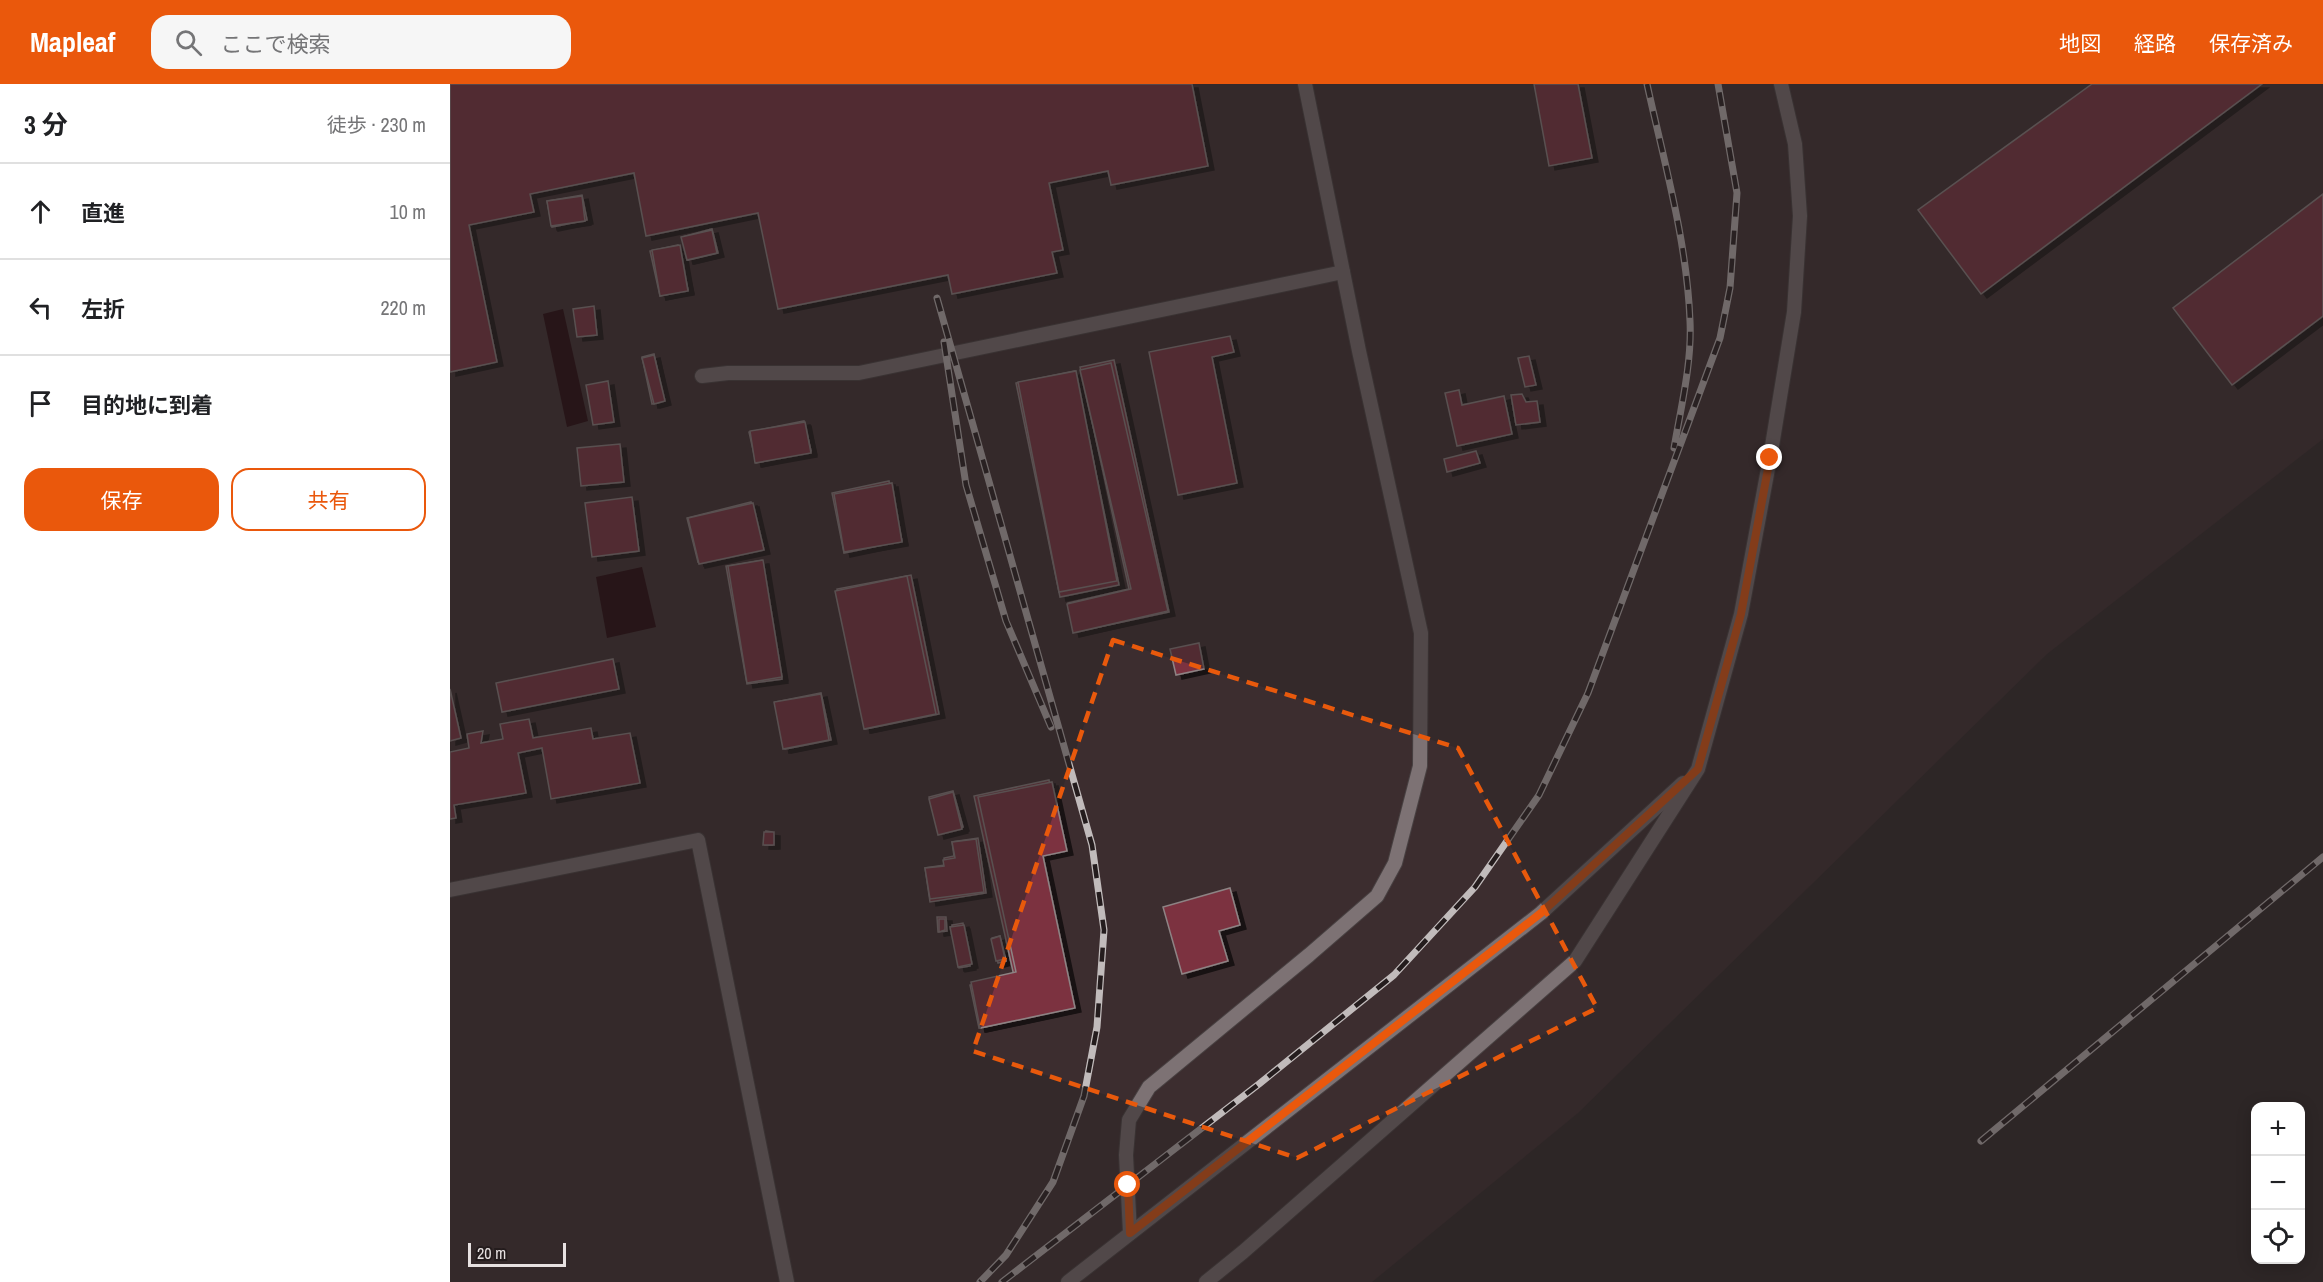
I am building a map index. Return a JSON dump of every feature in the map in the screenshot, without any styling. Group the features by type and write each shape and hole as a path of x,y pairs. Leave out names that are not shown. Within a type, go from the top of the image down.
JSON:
{"lane":[{"path":"1130,1233 1126,1155 1129,1120 1149,1088 1377,896 1395,863 1420,766 1421,633 1305,84"},
{"path":"1206,1282 1575,961 1698,769 1741,614 1794,312 1800,216 1794,144 1781,84"},
{"path":"702,376 728,373 859,373 1343,272"},
{"path":"1068,1282 1541,913 1698,769"},
{"path":"450,890 698,840 787,1282"}],"highlighted area":[{"path":"1113,640 1458,748 1597,1008 1297,1158 973,1051"}],"shaded area":[{"path":"450,84 2323,84 2323,439 2047,654 1578,1113 1372,1282 450,1282"},
{"path":"563,309 588,421 567,427 543,314"},
{"path":"642,567 656,627 607,638 596,577"}],"building":[{"path":"450,84 1192,84 1208,166 1111,185 1108,171 1049,183 1063,250 1052,252 1057,273 952,294 948,275 778,309 758,213 646,236 634,173 530,194 534,212 469,225 497,362 450,372"},
{"path":"1534,84 1578,84 1592,158 1549,166"},
{"path":"2092,84 2262,84 1981,294 1918,210"},
{"path":"2323,194 2323,316 2232,385 2173,308"},
{"path":"582,195 587,220 552,227 547,201"},
{"path":"582,196 585,221 551,226 547,201"},
{"path":"712,229 718,253 688,260 682,237"},
{"path":"712,230 717,253 687,260 681,237"},
{"path":"678,245 688,290 660,296 650,251"},
{"path":"680,245 688,291 660,296 652,250"},
{"path":"594,306 597,335 577,337 573,309"},
{"path":"1230,336 1234,352 1212,357 1237,483 1178,495 1149,352"},
{"path":"654,354 664,401 652,404 642,357"},
{"path":"654,355 665,401 654,404 642,358"},
{"path":"1529,356 1536,385 1525,387 1518,358"},
{"path":"1114,360 1169,612 1075,632 1068,603 1129,589 1080,367"},
{"path":"1111,363 1168,611 1073,633 1067,604 1131,589 1080,370"},
{"path":"1075,371 1119,585 1060,597 1016,383"},
{"path":"1076,371 1117,581 1059,592 1018,382"},
{"path":"608,381 614,422 593,425 586,385"},
{"path":"1459,390 1462,405 1504,396 1512,434 1457,446 1445,393"},
{"path":"1522,394 1526,402 1537,401 1540,422 1516,425 1511,395"},
{"path":"804,421 811,451 756,463 749,432"},
{"path":"805,422 811,453 755,463 750,431"},
{"path":"620,444 624,482 581,486 577,448"},
{"path":"1476,451 1480,463 1447,472 1444,459"},
{"path":"889,481 902,541 844,553 832,493"},
{"path":"892,483 902,542 844,552 834,494"},
{"path":"632,497 639,551 592,557 585,503"},
{"path":"751,502 762,547 698,562 687,518"},
{"path":"753,503 764,550 699,564 688,518"},
{"path":"762,560 782,679 747,684 726,566"},
{"path":"763,560 782,677 747,683 728,566"},
{"path":"911,575 939,714 865,729 837,589"},
{"path":"907,576 936,714 864,729 835,591"},
{"path":"1199,643 1204,669 1176,675 1170,649"},
{"path":"613,659 619,689 502,712 496,683"},
{"path":"450,689 461,738 450,741"},
{"path":"821,693 831,740 785,749 775,702"},
{"path":"821,694 829,740 783,749 774,702"},
{"path":"529,719 533,738 591,728 593,739 630,733 640,783 551,799 542,748 518,753 526,793 454,805 456,818 450,819 450,752 469,748 467,734 483,731 481,743 503,739 500,724"},
{"path":"1049,780 1063,846 1039,852 1073,1008 979,1028 970,985 1014,976 974,796"},
{"path":"1052,782 1067,851 1043,856 1075,1008 980,1028 971,982 1016,972 978,797"},
{"path":"953,791 963,827 939,834 929,797"},
{"path":"953,792 962,829 938,835 929,799"},
{"path":"766,831 772,832 772,845 765,845"},
{"path":"764,832 774,832 774,845 763,845"},
{"path":"978,838 986,893 930,902 925,868 945,865 944,858 954,856 952,842"},
{"path":"976,839 984,892 930,899 925,868 944,866 943,860 955,858 952,842"},
{"path":"1230,888 1240,925 1219,931 1228,961 1182,974 1163,907"},
{"path":"937,917 946,917 947,931 938,932"},
{"path":"939,919 945,919 945,930 939,932"},
{"path":"963,923 970,966 959,968 952,925"},
{"path":"964,925 972,964 958,967 950,927"},
{"path":"1000,936 1006,961 998,963 992,938"},
{"path":"1000,936 1005,959 996,961 991,939"}],"railway":[{"path":"1647,84 1680,231 1688,291 1689,353 1674,448"},
{"path":"1002,1282 1259,1084 1394,975 1475,887 1539,795 1588,693 1720,338 1730,288 1737,193 1718,84"},
{"path":"937,298 1092,845 1104,930 1097,1027 1084,1096 1053,1182 1006,1255 980,1282"},
{"path":"944,342 966,485 1006,621 1051,727"},
{"path":"1981,1141 2323,857"}],"route":[{"path":"1128,1185 1130,1233 1541,913 1698,769 1741,614 1770,458"}]}
